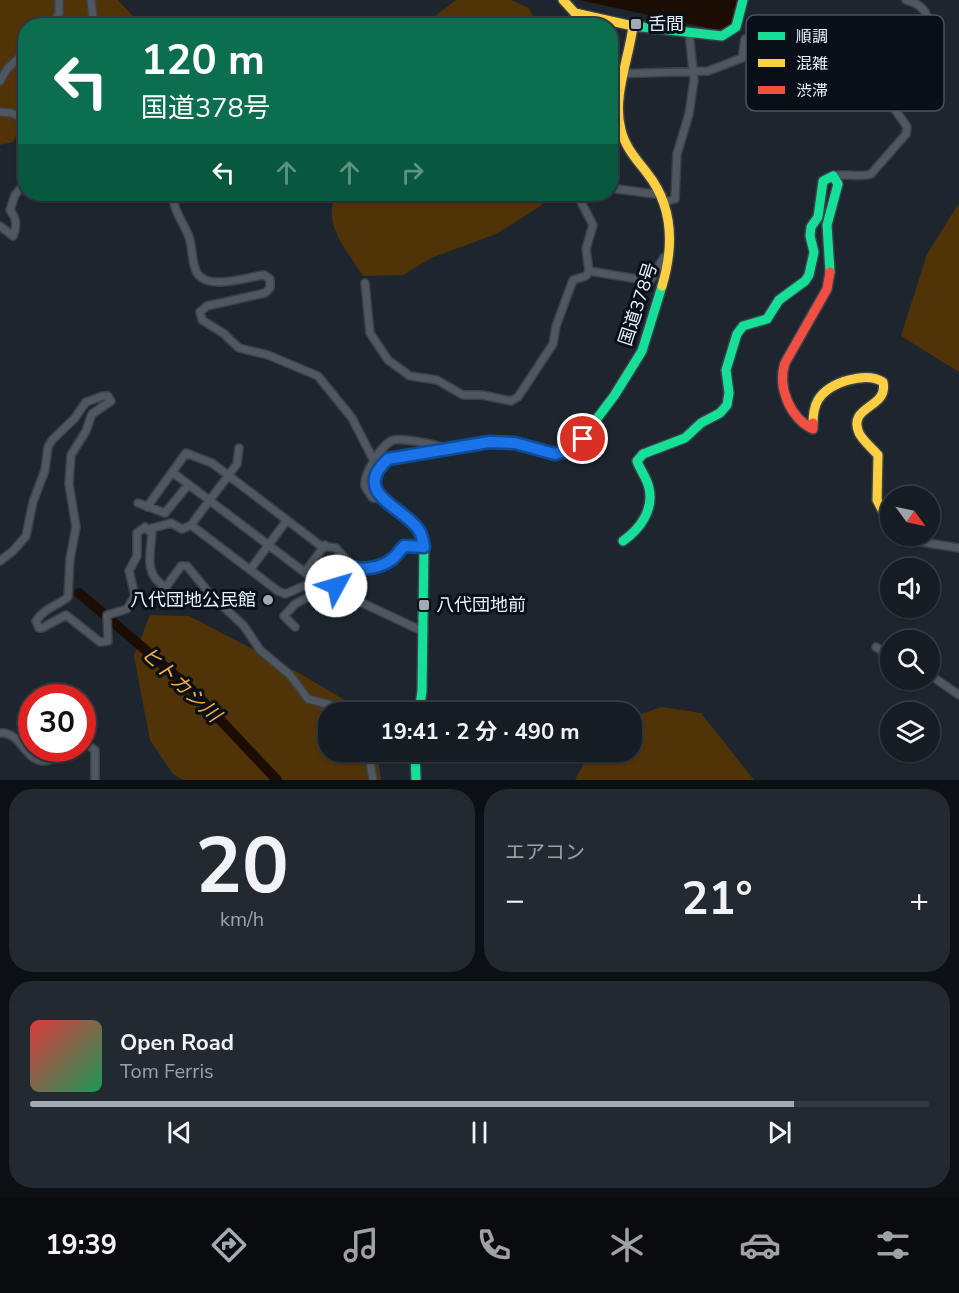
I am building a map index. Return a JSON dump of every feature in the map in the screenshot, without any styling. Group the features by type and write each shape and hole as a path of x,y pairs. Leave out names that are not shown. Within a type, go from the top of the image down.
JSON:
{"main road":[{"path":"563,0 575,13 598,18"},
{"path":"618,23 633,27 722,36 730,33 738,25 743,0"},
{"name":"国道378号","path":"382,499 376,489 375,478 381,466 388,459 504,441 555,454 574,448 583,439 642,351 666,274 671,237 664,199 622,135 619,112 633,27"},
{"path":"623,541 631,536 639,526 647,512 650,499 649,488 638,465 639,457 684,438 701,423 720,413 727,405 729,393 726,370 740,330 767,319 779,300 810,275 814,252 811,227 818,217 823,181 833,176 838,184 827,225 829,283 824,296 785,363 781,375 782,388 801,423 813,429 815,410 826,390 831,386 867,376 883,382 885,391 883,397 860,412 856,423 860,435 878,455 877,500 880,506"},
{"path":"382,499 417,528 424,547 424,633 420,702"},
{"path":"415,762 416,780"}],"street":[{"path":"56,18 59,13 59,0"},
{"path":"91,0 93,18"},
{"path":"906,0 917,3 925,10 927,15"},
{"path":"573,18 575,13"},
{"path":"618,190 675,199 677,154 689,114 694,72 689,32"},
{"path":"618,75 717,69 742,58 745,39"},
{"path":"0,81 8,68 18,59"},
{"path":"833,176 844,173 865,176 871,174 906,134 907,127 894,111"},
{"path":"0,112 18,116"},
{"path":"0,226 13,236 17,226 15,216 10,210 18,191"},
{"path":"174,201 176,212 190,238 195,267 200,276 213,282 264,275 270,279 270,288 265,293 207,306 200,312 202,320 223,333 239,348 268,355 318,376 352,418 374,461"},
{"path":"366,283 370,333 388,360 410,376 437,381 463,396 482,395 511,401 518,397 553,344 556,326 573,280 586,276 589,271 586,249 593,225 581,201"},
{"path":"589,271 650,281 662,263 666,240 671,237"},
{"path":"0,561 13,551 26,536 33,502 45,470 48,447 52,440 74,419 86,402 108,396 111,401 92,414 86,431 74,448 70,463 69,484 76,527 68,576 69,593 67,599 49,607 39,615 36,621 39,628 42,628 66,615 100,642 108,641 107,615 127,609 135,596 129,571 137,556 137,533 140,528 149,529 166,523 182,529 191,525 239,460 239,448"},
{"path":"382,499 373,498 365,488 365,480 374,461 392,440 440,445 442,449"},
{"path":"147,507 186,453 212,463 321,546 336,548 353,567 358,569 393,560 404,546 424,547"},
{"path":"172,472 316,581 424,633"},
{"path":"138,503 165,513 188,485"},
{"path":"250,570 287,520"},
{"path":"191,525 285,594 316,581"},
{"path":"149,529 152,534 149,567 151,576 157,583 166,587 181,566 187,566 210,594 244,626 260,650 290,675 308,699 320,702"},
{"path":"305,573 325,545"},
{"path":"940,545 959,548"},
{"path":"295,627 284,616 289,609 330,589 353,567"},
{"path":"876,647 880,650"},
{"path":"940,682 959,695"},
{"path":"0,733 9,732 18,740"},
{"path":"94,780 95,762"},
{"path":"370,762 373,780"}],"shaded area":[{"path":"0,0 118,0 135,18 18,18 18,133 13,142 0,145"},
{"path":"456,0 511,0 529,8 534,18 432,18"},
{"path":"579,0 737,0 735,18 730,26 718,30"},
{"path":"334,201 544,201 542,205 496,234 431,258 403,275 363,276 338,236 332,215"},
{"path":"959,203 959,372 901,336 927,254"},
{"path":"150,615 189,616 299,673 348,702 318,702 318,762 378,762 381,780 183,780 173,774 150,740 134,656"},
{"path":"662,707 701,713 754,780 575,780 585,762 642,762 642,714"}],"waterway":[{"name":"ヒトカシ川","path":"79,593 191,689 277,780"}],"traffic: fast":[{"path":"633,26 722,36 736,27 743,0"},
{"path":"623,541 640,525 649,504 648,484 637,461 643,454 685,438 701,423 720,413 727,405 729,393 726,370 737,334 743,326 767,319 779,300 805,281 809,275 814,252 810,236 811,227 818,217 823,181 833,176 838,184 827,225 830,272"},
{"path":"420,702 424,547 417,529 389,505 378,492 376,484 378,471 385,463 397,456 504,441 555,454 574,449 614,396 642,351 662,286"},
{"path":"415,762 416,780"}],"traffic: slow":[{"path":"563,0 575,13 597,18"},
{"path":"618,23 633,26 620,91 621,130 625,142 656,186 667,213 670,242 662,286"},
{"path":"813,423 818,400 830,388 858,378 876,379 883,382 880,397 863,412 857,424 859,433 865,442 878,455 877,500 880,506"}],"traffic: jam":[{"path":"813,423 813,429 792,410 784,392 783,372 785,363 827,289 830,272"}],"place":[{"name":"舌間","path":"636,24"},
{"name":"八代団地公民館","path":"268,600"},
{"name":"八代団地前","path":"424,605"}],"route":[{"path":"336,586 353,567 369,568 393,560 404,546 424,547 417,528 410,520 390,507 376,489 375,478 381,466 388,459 504,441 555,454 574,448 583,439"}]}
